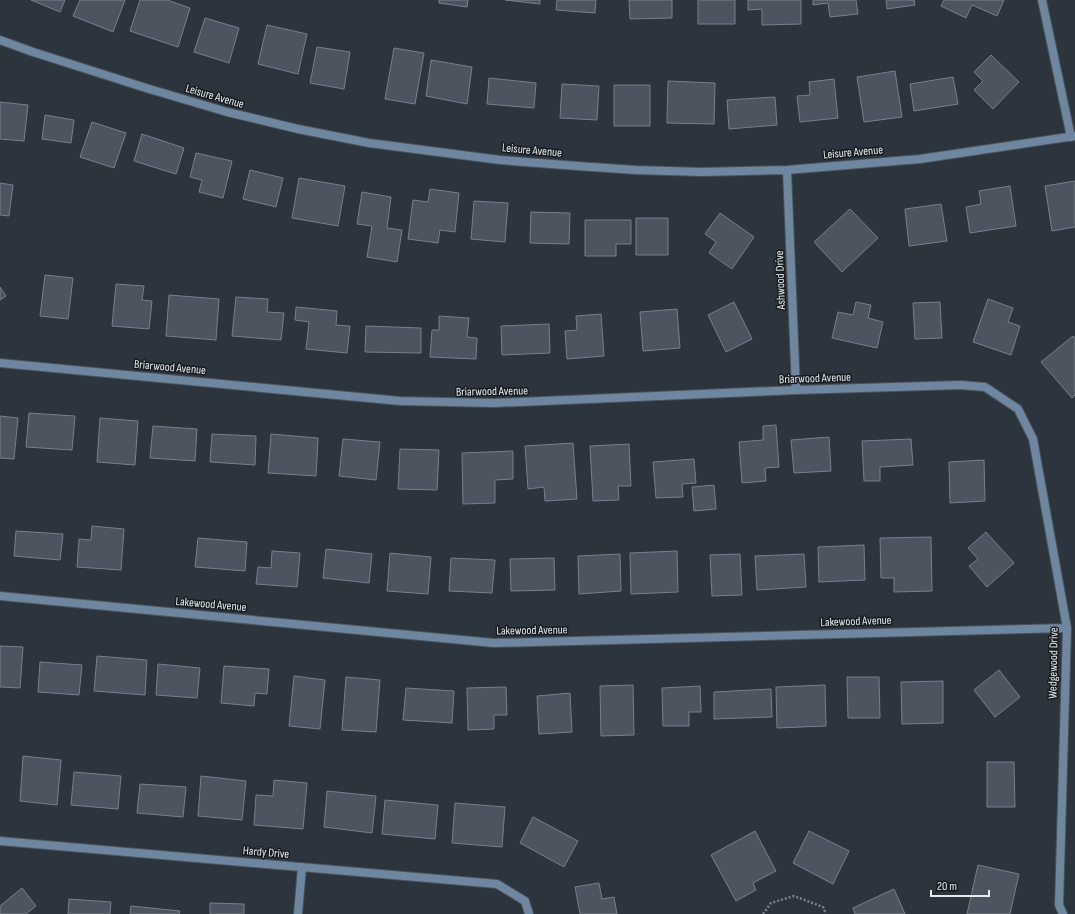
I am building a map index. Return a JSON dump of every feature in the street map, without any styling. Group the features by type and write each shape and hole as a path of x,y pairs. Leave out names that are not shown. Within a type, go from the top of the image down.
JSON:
{"street":[{"path":"1042,0 1073,136"},
{"name":"Leisure Avenue","path":"0,40 146,88 227,112 298,129 370,143 500,160 577,166 702,172 787,170 920,159 1073,136"},
{"name":"Ashwood Drive","path":"787,170 796,390"},
{"name":"Briarwood Avenue","path":"0,363 392,400 450,403 494,404 796,390 960,385 985,387"},
{"name":"Wedgewood Drive","path":"985,387 1018,409 1033,438 1067,628 1059,905 1063,914"},
{"name":"Lakewood Avenue","path":"0,596 494,643 1067,628"},
{"name":"Hardy Drive","path":"0,841 497,884 525,900 529,914"},
{"path":"298,914 302,867"}],"path":[{"path":"763,914 771,903 794,896 823,907 826,914"}],"building":[{"path":"31,0 65,0 60,12"},
{"path":"80,0 125,0 113,32 73,16"},
{"path":"140,0 167,0 190,8 178,47 130,31"},
{"path":"439,0 468,0 467,7 439,3"},
{"path":"505,0 540,0 540,4"},
{"path":"557,0 596,0 595,13 556,10"},
{"path":"629,0 672,0 672,18 630,19"},
{"path":"698,0 735,0 735,24 698,24"},
{"path":"748,0 801,0 801,24 762,25 762,9 748,10"},
{"path":"813,0 856,0 858,14 830,17 828,3 813,5"},
{"path":"886,0 914,0 915,5 887,9"},
{"path":"944,0 1004,0 997,16 972,5 966,18 941,6"},
{"path":"205,18 239,28 229,63 194,52"},
{"path":"267,25 307,34 298,74 258,64"},
{"path":"317,47 350,52 344,89 310,83"},
{"path":"394,48 424,53 415,104 385,99"},
{"path":"991,55 1019,82 993,109 974,90 983,81 974,72"},
{"path":"431,60 472,67 467,104 426,96"},
{"path":"895,71 902,117 864,122 857,77"},
{"path":"953,77 958,104 914,111 910,84"},
{"path":"489,78 536,83 534,108 487,104"},
{"path":"834,79 838,118 800,122 797,96 810,95 809,82"},
{"path":"668,81 715,83 714,124 667,123"},
{"path":"562,84 599,86 597,120 560,118"},
{"path":"614,85 650,85 650,126 614,126"},
{"path":"775,97 777,125 729,129 727,100"},
{"path":"0,102 28,105 24,141 0,139"},
{"path":"45,115 74,120 71,143 42,139"},
{"path":"92,122 126,133 114,168 80,157"},
{"path":"142,134 184,148 176,174 134,161"},
{"path":"196,153 232,161 223,198 199,192 202,180 190,177"},
{"path":"250,170 283,178 276,207 243,199"},
{"path":"299,178 345,186 338,226 292,218"},
{"path":"1075,181 1075,227 1052,231 1045,186"},
{"path":"0,183 13,185 9,216 0,215"},
{"path":"1010,186 1016,226 970,233 966,207 981,204 979,191"},
{"path":"430,189 459,193 455,232 440,230 438,243 408,239 413,200 428,202"},
{"path":"362,192 391,197 387,228 402,230 397,262 367,257 372,226 357,224"},
{"path":"474,201 508,203 505,242 471,239"},
{"path":"941,204 947,241 909,246 905,209"},
{"path":"850,209 878,238 842,272 814,242"},
{"path":"531,212 570,213 569,244 530,243"},
{"path":"720,213 754,237 732,269 709,253 716,242 705,234"},
{"path":"636,218 668,218 668,255 636,255"},
{"path":"585,220 631,220 631,244 616,244 616,256 585,256"},
{"path":"45,275 73,278 68,319 40,316"},
{"path":"116,284 144,286 142,300 152,301 149,329 112,326"},
{"path":"0,287 6,296 0,300"},
{"path":"169,295 219,299 216,340 166,336"},
{"path":"236,297 268,299 267,312 284,313 281,340 232,336"},
{"path":"988,299 1013,308 1008,322 1020,326 1011,355 973,342"},
{"path":"734,302 752,339 726,352 708,315"},
{"path":"856,302 871,305 868,318 883,322 877,348 832,338 838,312 853,315"},
{"path":"940,302 942,338 915,339 913,303"},
{"path":"296,307 337,311 336,325 350,326 347,353 306,349 309,322 295,320"},
{"path":"677,309 680,348 643,351 640,312"},
{"path":"601,314 604,356 567,359 565,331 577,330 576,316"},
{"path":"439,316 469,318 467,337 477,338 476,359 430,357 432,330 439,330"},
{"path":"549,324 550,353 502,355 501,326"},
{"path":"366,326 421,328 421,353 365,352"},
{"path":"1073,336 1075,338 1075,395 1072,398 1041,362"},
{"path":"29,413 75,416 72,450 26,447"},
{"path":"0,416 18,418 14,459 0,458"},
{"path":"100,418 138,421 135,465 97,462"},
{"path":"776,425 779,467 765,468 766,481 742,483 739,442 763,440 763,426"},
{"path":"153,426 197,429 195,461 150,458"},
{"path":"212,434 256,436 255,465 210,462"},
{"path":"271,434 318,438 316,476 268,473"},
{"path":"829,437 831,471 794,473 791,440"},
{"path":"343,439 380,442 376,480 339,476"},
{"path":"911,439 913,465 880,467 880,481 864,481 862,441"},
{"path":"573,443 577,499 545,501 544,487 528,489 525,446"},
{"path":"629,444 631,486 618,486 619,500 593,501 590,446"},
{"path":"400,449 439,450 437,490 398,489"},
{"path":"513,451 513,479 495,480 495,503 463,504 462,453"},
{"path":"694,459 696,483 682,484 683,497 656,498 653,462"},
{"path":"984,460 985,501 950,503 949,462"},
{"path":"714,485 716,509 694,511 692,487"},
{"path":"92,526 124,529 121,570 77,567 79,539 91,540"},
{"path":"16,531 63,534 60,560 14,556"},
{"path":"986,532 1014,563 987,587 969,566 978,559 968,548"},
{"path":"931,537 932,591 894,592 894,578 881,578 880,538"},
{"path":"198,538 247,542 245,571 195,567"},
{"path":"864,545 865,580 819,582 818,547"},
{"path":"326,549 372,554 369,583 323,578"},
{"path":"272,551 300,553 297,587 256,584 258,567 271,568"},
{"path":"677,551 678,592 631,594 630,553"},
{"path":"390,553 431,557 428,594 387,591"},
{"path":"620,554 621,591 579,594 578,556"},
{"path":"740,554 742,595 712,596 710,555"},
{"path":"804,554 806,587 757,590 755,556"},
{"path":"451,558 495,560 492,593 449,591"},
{"path":"554,558 555,590 511,591 510,559"},
{"path":"0,646 23,647 20,688 0,687"},
{"path":"97,656 147,660 145,695 94,691"},
{"path":"40,662 82,665 79,695 38,692"},
{"path":"158,664 200,668 197,698 156,695"},
{"path":"224,666 269,669 267,694 255,693 254,706 221,703"},
{"path":"999,670 1020,697 995,717 974,690"},
{"path":"294,676 325,680 320,729 289,726"},
{"path":"346,677 380,680 376,732 342,730"},
{"path":"847,677 879,677 880,718 848,718"},
{"path":"943,681 943,723 902,724 901,682"},
{"path":"633,685 634,735 601,736 600,686"},
{"path":"825,685 826,726 777,728 776,687"},
{"path":"700,686 701,712 689,712 689,726 663,726 662,688"},
{"path":"506,687 507,715 494,715 494,729 468,730 467,688"},
{"path":"406,688 454,691 452,723 403,720"},
{"path":"771,689 772,717 714,719 714,692"},
{"path":"570,693 572,732 539,734 537,696"},
{"path":"23,756 61,760 57,805 20,801"},
{"path":"987,762 1014,762 1015,807 987,807"},
{"path":"74,772 121,776 118,809 71,805"},
{"path":"201,776 246,781 242,820 198,816"},
{"path":"274,780 307,783 303,829 254,825 256,795 273,796"},
{"path":"140,784 186,787 183,817 137,813"},
{"path":"327,791 376,796 372,833 324,827"},
{"path":"385,800 438,805 435,839 382,834"},
{"path":"455,803 505,807 502,847 452,843"},
{"path":"533,817 578,841 564,867 520,843"},
{"path":"755,831 776,871 753,883 756,890 736,901 711,855"},
{"path":"809,831 849,851 833,884 793,863"},
{"path":"978,865 1019,874 1010,914 967,914"},
{"path":"599,883 602,899 614,897 617,914 580,914 575,887"},
{"path":"22,888 36,906 26,914 0,914 0,906"},
{"path":"894,889 905,914 855,914 853,908"},
{"path":"69,899 111,902 110,914 68,914"},
{"path":"210,903 244,904 244,914 210,914"},
{"path":"131,906 180,911 179,914 130,914"}]}
